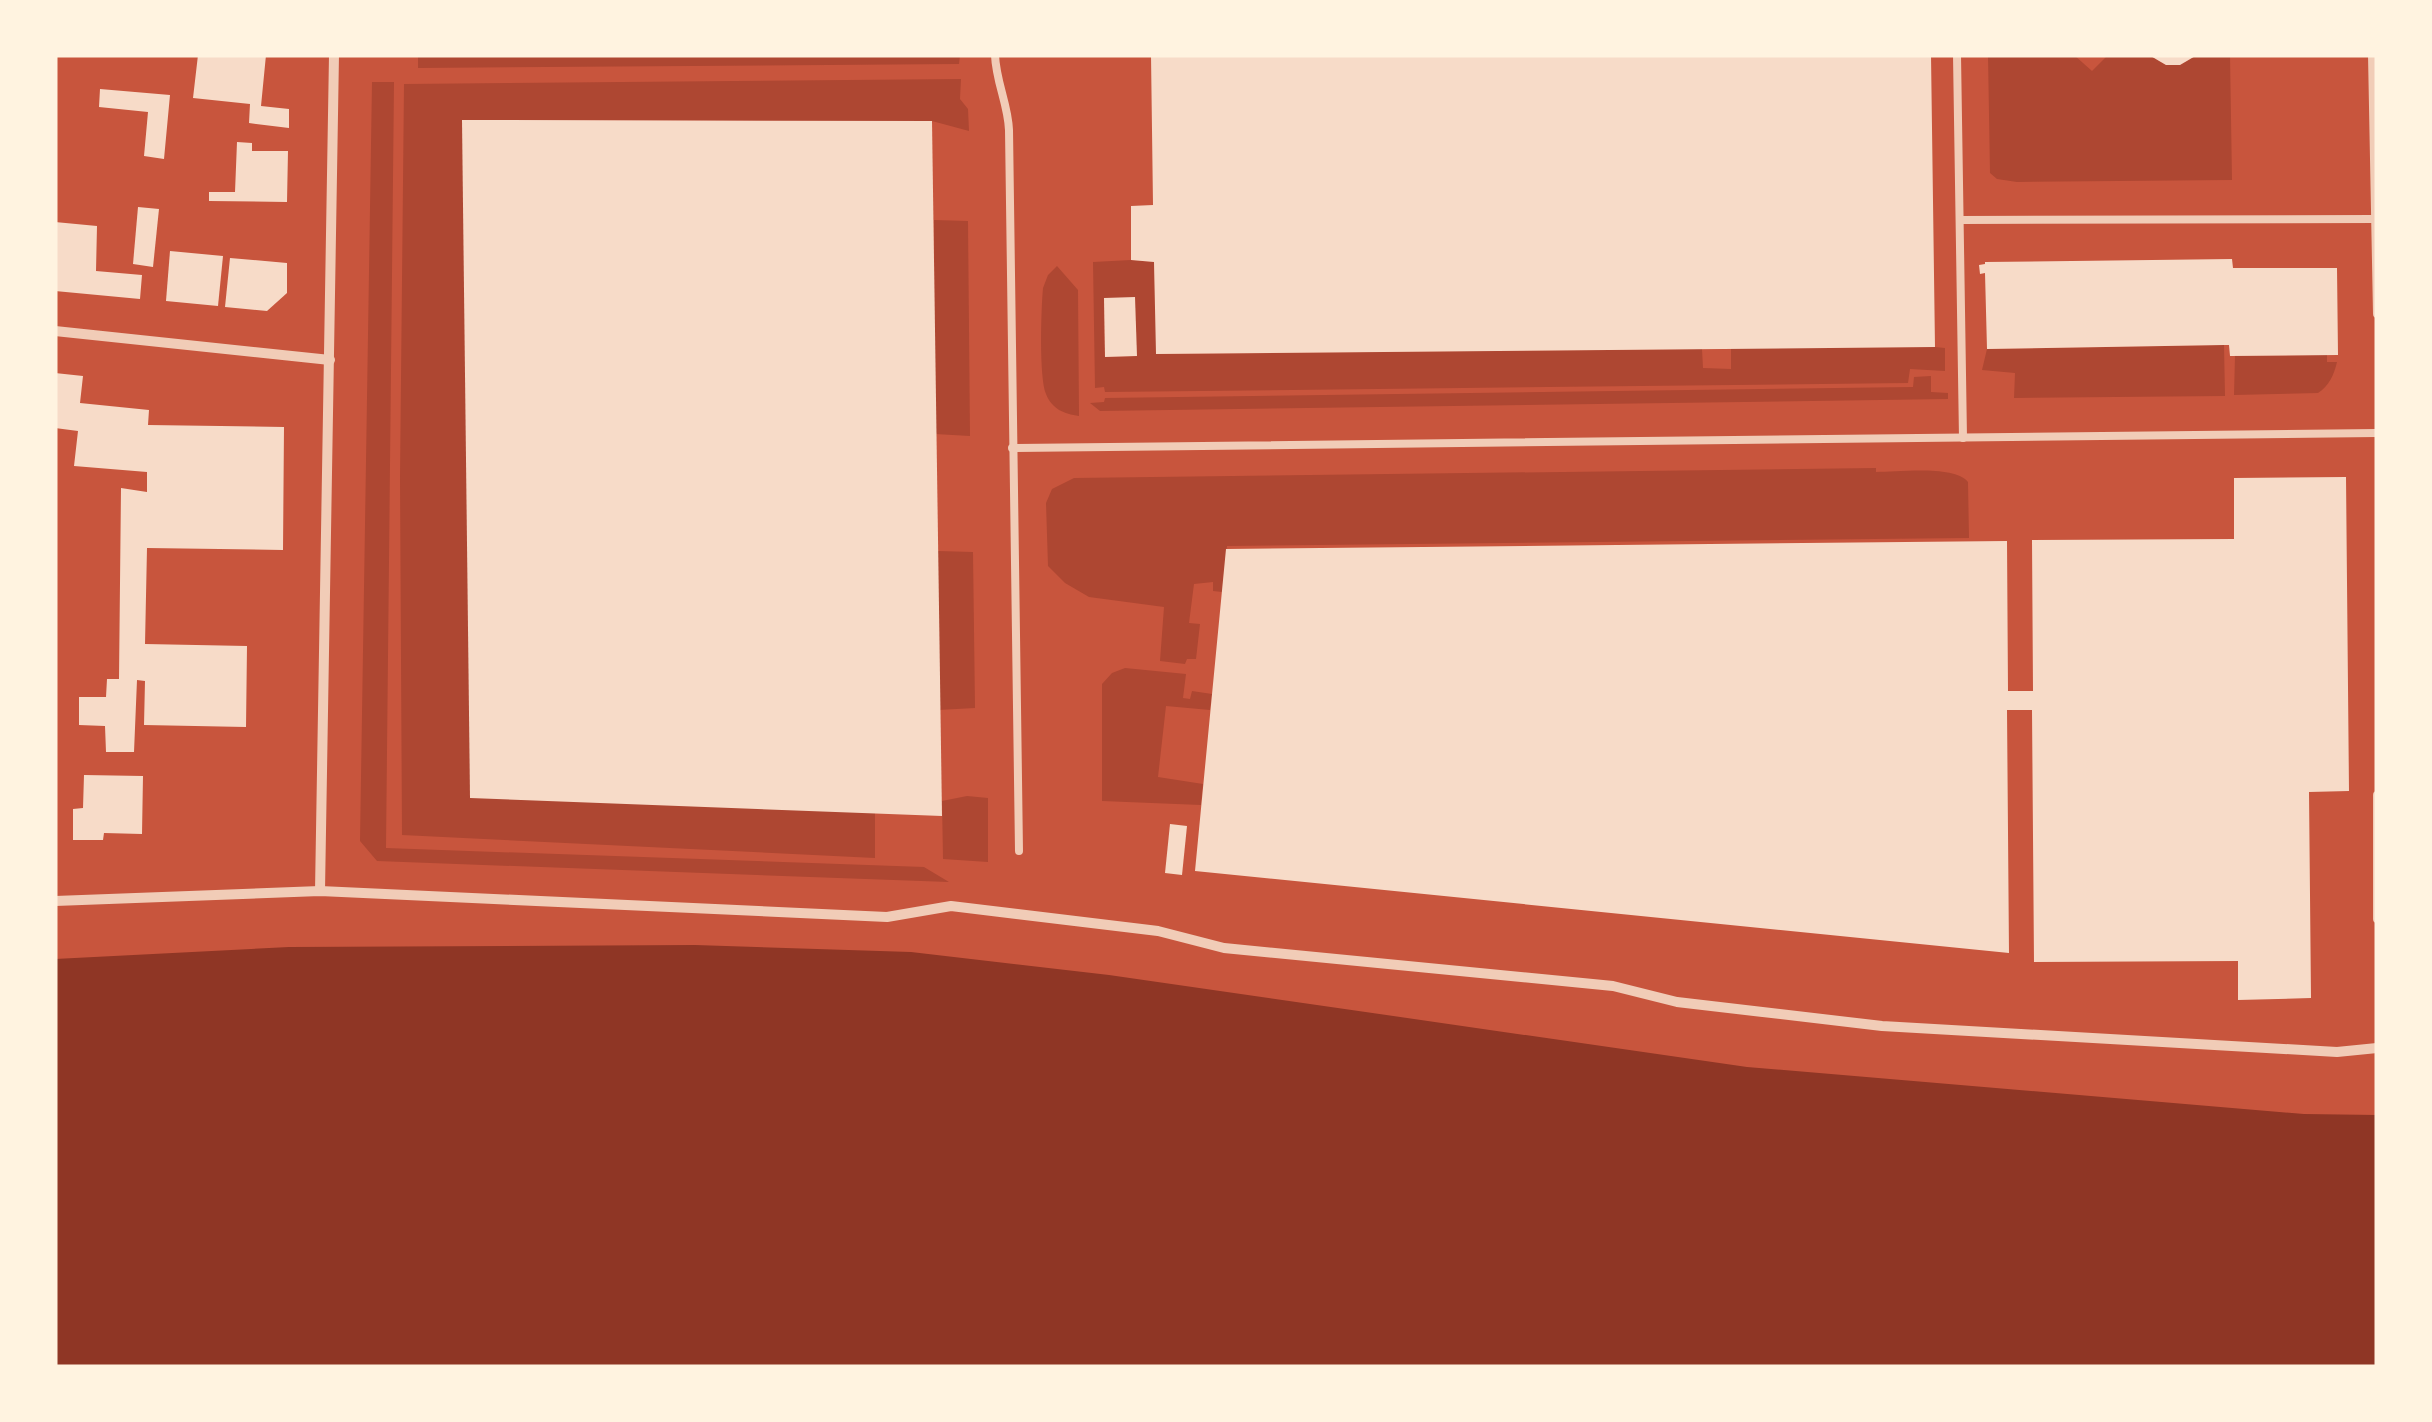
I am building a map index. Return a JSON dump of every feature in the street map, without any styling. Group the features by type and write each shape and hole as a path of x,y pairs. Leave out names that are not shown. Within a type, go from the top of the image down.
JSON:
{"street":[{"path":"320,891 334,55"},
{"path":"55,331 330,360"},
{"path":"55,901 320,891 887,916 950,906 1158,931 1224,948 1612,986 1677,1002 1882,1026 2337,1052 2377,1048"}],"lane":[{"path":"995,55 1009,130 1019,851"},
{"path":"1957,55 1963,438"},
{"path":"2372,55 2377,314"},
{"path":"1960,220 2375,218"},
{"path":"1012,448 2377,433"},
{"path":"2377,795 2377,919"}],"shaded area":[{"path":"418,55 960,55 959,64 418,68"},
{"path":"1988,55 2074,55 2092,71 2108,55 2149,55 2166,65 2180,65 2197,55 2230,55 2232,180 1997,179 1990,173"},
{"path":"961,79 960,99 968,109 969,131 932,121 463,120 875,813 875,858 402,835 404,84"},
{"path":"372,82 394,82 386,848 924,867 949,882 377,861 360,841"},
{"path":"934,220 968,221 970,436 935,434"},
{"path":"1093,262 1154,262 1157,354 1702,349 1703,368 1731,369 1731,348 1935,347 1945,348 1945,371 1910,369 1908,383 1105,392 1104,387 1095,388","holes":["1134,298 1136,356 1105,357 1104,299"]},
{"path":"1057,266 1078,290 1079,416 1055,407 1044,385 1043,288"},
{"path":"2224,345 2225,396 2014,398 2015,373 1982,370 1987,349"},
{"path":"2327,355 2327,362 2337,362 2330,380 2318,393 2234,395 2235,356"},
{"path":"1931,376 1931,392 1948,393 1948,399 1100,411 1090,403 1104,402 1105,398 1913,387 1914,377"},
{"path":"1876,468 1876,472 1939,471 1968,482 1969,538 1227,546 1222,592 1213,591 1213,582 1194,584 1189,623 1200,624 1196,659 1187,659 1185,664 1160,661 1164,607 1089,597 1065,583 1048,566 1046,503 1052,489 1074,478"},
{"path":"938,551 973,552 975,708 938,710"},
{"path":"1125,668 1186,674 1183,698 1190,699 1192,691 1212,694 1210,710 1166,706 1158,777 1203,784 1201,805 1102,801 1102,684 1112,673"},
{"path":"967,796 988,798 988,862 943,859 942,801"},
{"path":"695,945 911,952 1109,975 1747,1067 2304,1114 2377,1115 2377,1367 55,1367 55,959 289,947"}],"building":[{"path":"198,55 266,55 261,106 289,109 289,128 249,123 250,104 193,98"},
{"path":"1151,55 1931,55 1935,347 1156,354 1154,262 1131,260 1131,206 1153,205"},
{"path":"2149,55 2197,55 2180,65 2166,65"},
{"path":"100,89 170,95 164,159 144,156 148,112 99,107"},
{"path":"462,120 932,121 942,816 470,798"},
{"path":"237,142 252,143 252,151 288,151 287,202 209,201 209,192 235,192"},
{"path":"138,207 159,209 153,267 133,264"},
{"path":"55,222 97,226 96,271 142,275 140,299 55,291"},
{"path":"170,251 223,256 218,306 166,301"},
{"path":"230,258 287,263 287,293 267,311 225,307"},
{"path":"2232,259 2233,268 2337,268 2338,355 2230,356 2229,345 1987,349 1985,273 1980,274 1979,265 1985,262"},
{"path":"1135,297 1137,356 1105,357 1104,298"},
{"path":"55,373 83,376 80,403 149,410 148,425 284,427 283,550 147,548 145,644 247,646 246,727 144,725 145,681 137,680 134,752 106,752 105,726 79,725 79,697 106,697 107,679 119,679 121,488 147,492 147,472 74,466 78,431 55,428"},
{"path":"2346,477 2349,791 2309,792 2311,998 2238,1000 2238,961 2034,962 2032,710 2007,710 2009,953 1195,871 1226,549 2007,541 2008,691 2033,691 2032,540 2234,539 2234,478"},
{"path":"84,775 143,776 142,834 104,833 103,840 73,840 73,809 83,808"},
{"path":"1170,824 1187,826 1182,875 1165,873"}]}
